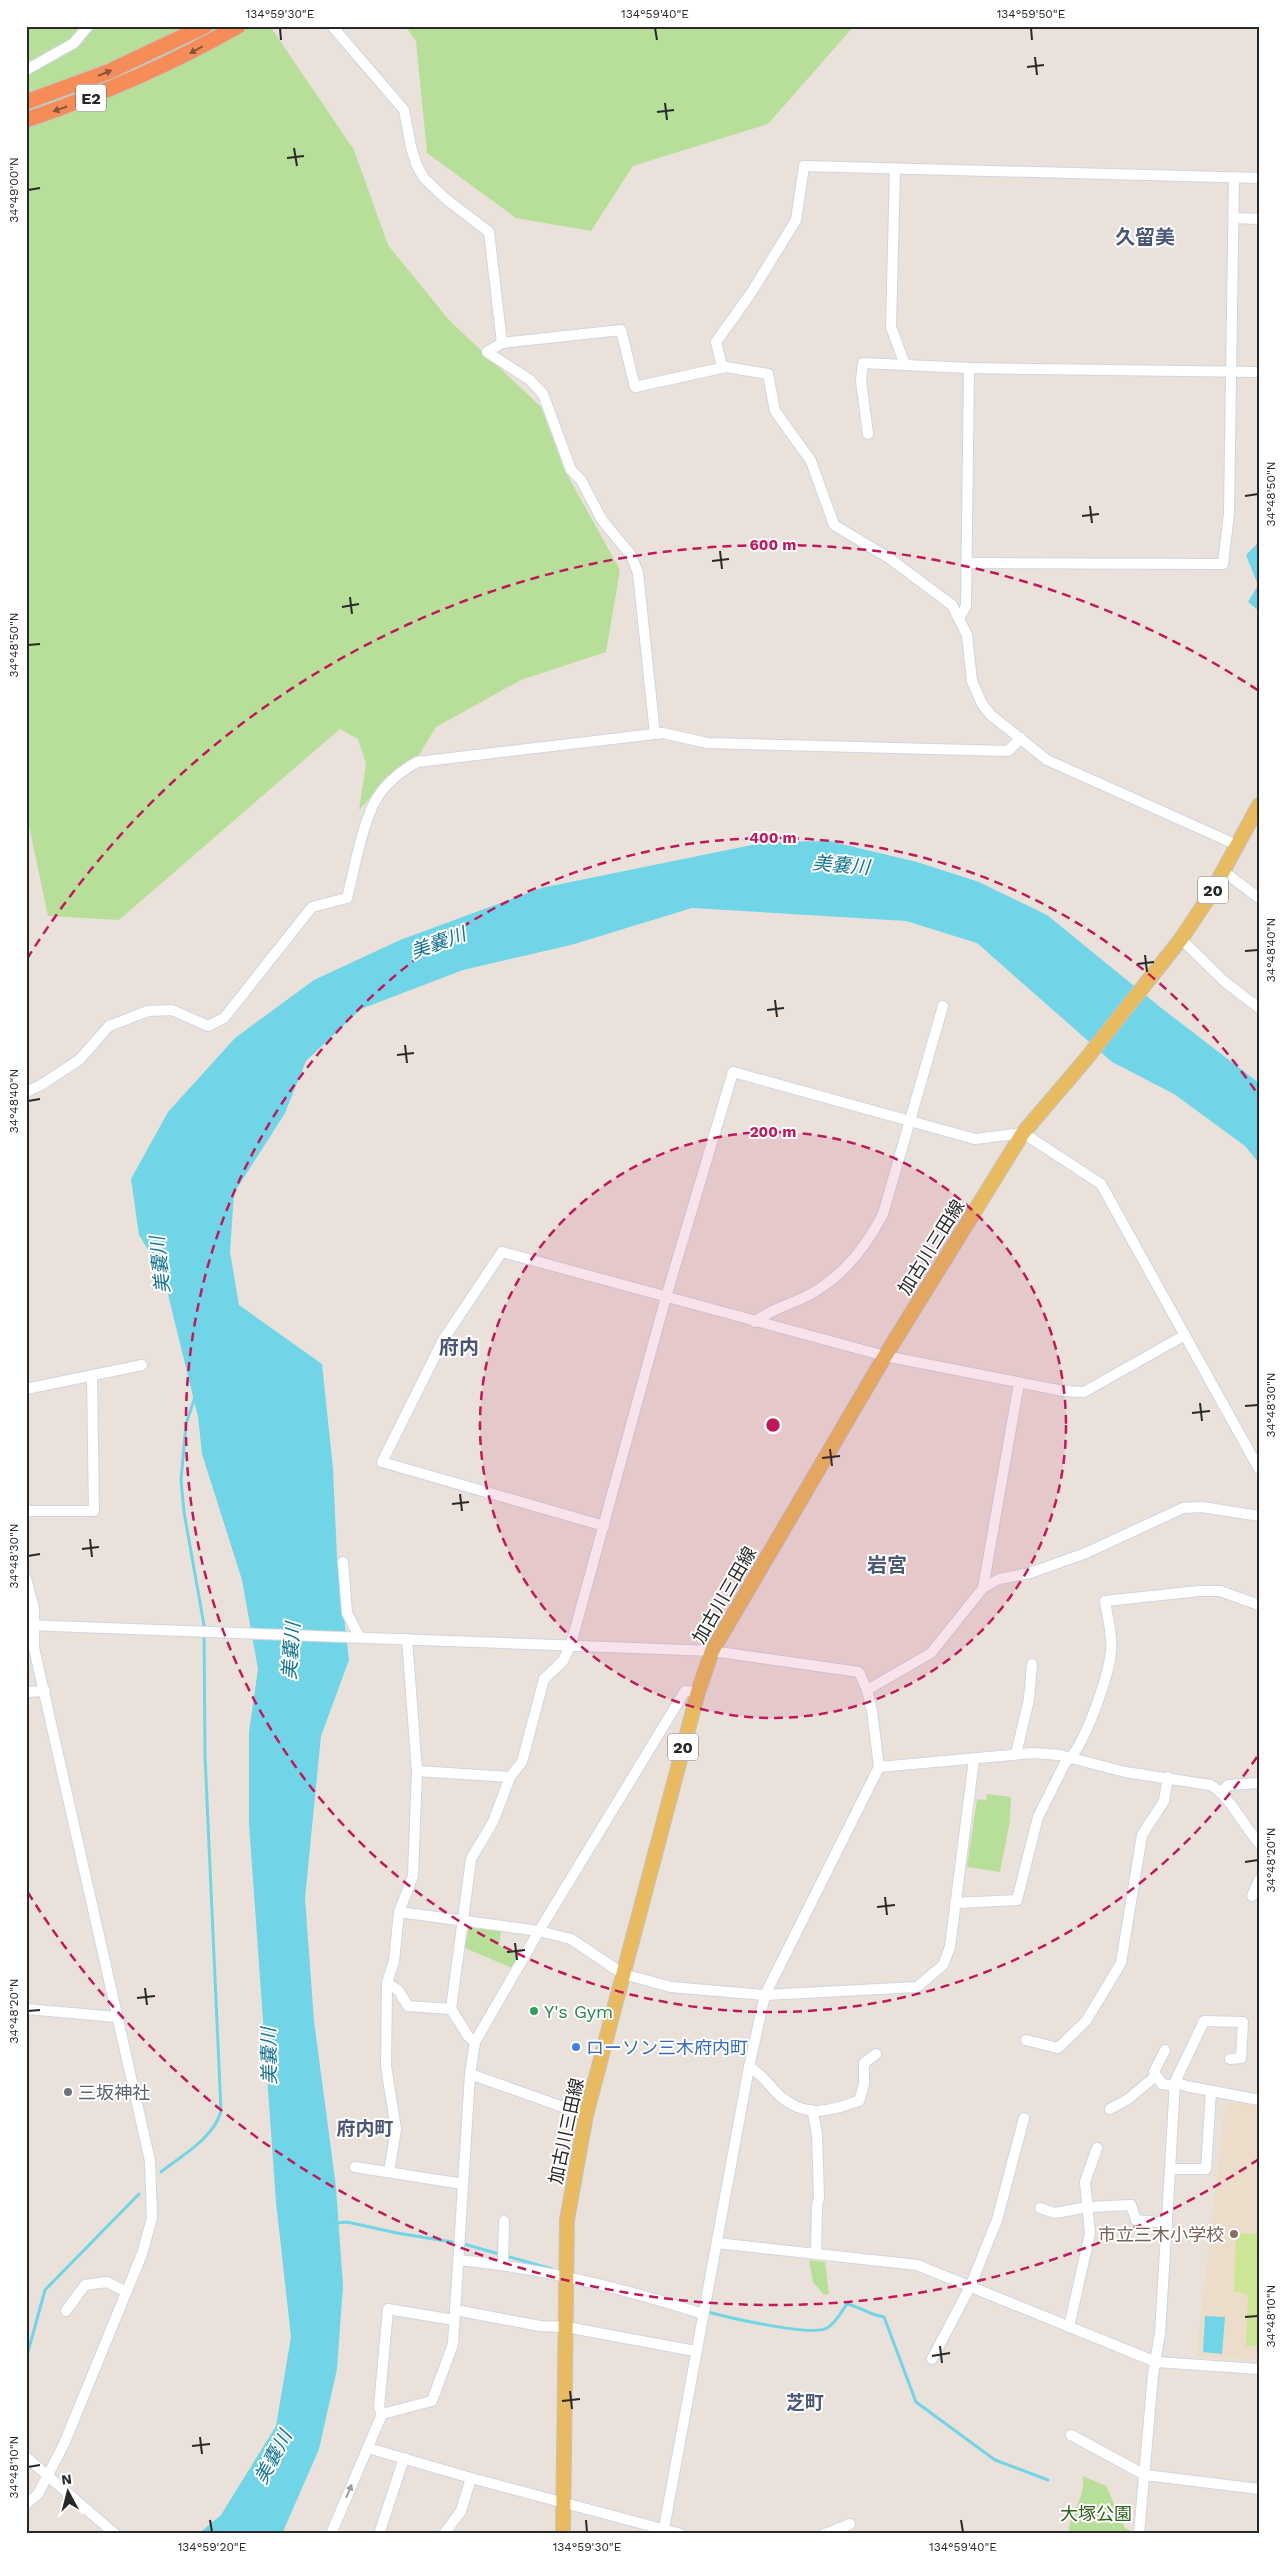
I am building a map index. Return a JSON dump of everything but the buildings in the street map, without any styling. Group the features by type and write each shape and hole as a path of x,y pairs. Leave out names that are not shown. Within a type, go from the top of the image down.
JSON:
{"highway":[{"name":"E2","path":"26,102 99,76 146,56 205,26"},
{"name":"E2","path":"26,120 78,103 153,71 238,26"}],"main road":[{"name":"加古川三田線","path":"563,2534 567,2220 586,2115 698,1692 712,1651 885,1356 1023,1134 1159,969 1181,939 1223,871 1259,805"}],"street":[{"path":"26,70 74,42 88,26"},
{"path":"332,26 404,110 410,147 424,178 446,199 489,232 502,343"},
{"path":"726,367 722,366 716,342 751,293 796,220 804,166 1259,178"},
{"path":"895,169 891,328 905,365"},
{"path":"966,563 1223,564 1229,513 1234,178"},
{"path":"1234,218 1259,219"},
{"path":"655,734 638,573 631,556 602,520 581,480 571,470 543,394 530,380 487,352 502,343 621,330 635,387 726,367 768,374 775,411 811,461 834,525 888,558 952,605 966,635 972,681 982,704 991,715 1046,760 1237,845"},
{"path":"868,434 861,381 863,363 969,368 1259,372"},
{"path":"959,619 966,606 969,368"},
{"path":"26,1092 41,1085 79,1060 109,1026 148,1011 172,1010 208,1026 224,1018 312,907 347,898 364,834 377,798 408,767 417,762 663,733 707,743 1008,751 1021,738"},
{"path":"1223,871 1259,898"},
{"path":"1181,939 1226,982 1259,1008"},
{"path":"755,1322 764,1314 814,1292 845,1270 874,1230 883,1214 943,1006"},
{"path":"475,2042 468,2036 451,2009 471,1859 492,1822 510,1777 522,1762 544,1679 563,1661 571,1644 666,1297 733,1072 975,1139 1023,1134 1101,1184 1259,1469"},
{"path":"604,1526 382,1462 443,1340 502,1252 885,1356 1063,1391 1084,1392 1185,1335"},
{"path":"26,1389 142,1365"},
{"path":"26,1511 94,1511 92,1376"},
{"path":"983,1588 1019,1383"},
{"path":"867,1690 931,1653 983,1588 998,1579 1030,1573 1086,1553 1183,1508 1202,1507 1259,1516"},
{"path":"342,1562 347,1613 359,1636"},
{"path":"26,1578 34,1609 30,1626 34,1648 150,2161 152,2218 142,2254 48,2476 38,2494 26,2504"},
{"path":"955,1903 1017,1900 1038,1816 1065,1763 1072,1758 1105,1682 1112,1649 1105,1601 1199,1591 1220,1591 1259,1605"},
{"path":"30,1626 359,1636 712,1651 859,1672 867,1690 872,1711 879,1767 765,1995 749,2067 695,2351 663,2532"},
{"path":"389,2172 396,2129 386,2066 387,1983 394,1961 399,1912 412,1876 417,1771 407,1639"},
{"path":"1016,1754 1030,1699 1032,1664"},
{"path":"26,1692 45,1691"},
{"path":"382,2414 432,2401 453,2344 470,2074 475,2042 539,1931 685,1691 698,1692"},
{"path":"879,1767 1033,1753 1072,1758 1125,1772 1168,1777 1210,1785 1221,1792 1244,1827 1259,1843"},
{"path":"399,1912 539,1931 571,1939 623,1974 671,1987 765,1995 917,1987 943,1965 950,1946 974,1759"},
{"path":"417,1771 510,1777"},
{"path":"1026,2040 1058,2048 1086,2021 1121,1963 1142,1834 1164,1800 1168,1777"},
{"path":"1221,1792 1228,1784 1259,1783"},
{"path":"1252,1896 1259,1880"},
{"path":"387,1983 398,1990 408,2006 451,2009"},
{"path":"26,2009 117,2017"},
{"path":"1139,2534 1156,2362 1175,2084 1204,2020 1243,2022 1241,2058 1230,2059"},
{"path":"1164,2050 1154,2072 1162,2084 1175,2084 1259,2100"},
{"path":"749,2067 757,2071 780,2096 813,2113 832,2110 860,2101 864,2084 864,2063 876,2054"},
{"path":"470,2074 586,2115"},
{"path":"1110,2109 1128,2099 1156,2076"},
{"path":"1170,2169 1206,2169 1211,2090"},
{"path":"813,2113 817,2134 819,2198 816,2204 816,2254"},
{"path":"932,2359 970,2287 997,2220 1024,2118"},
{"path":"1069,2327 1090,2233 1085,2182 1097,2148"},
{"path":"355,2167 463,2184"},
{"path":"1040,2208 1055,2213 1088,2207 1131,2205 1136,2220 1167,2223"},
{"path":"503,2264 504,2221"},
{"path":"717,2242 917,2265 1156,2362 1259,2369"},
{"path":"458,2260 503,2264 566,2277 626,2290 703,2311"},
{"path":"66,2311 85,2285 107,2282 126,2292"},
{"path":"331,2534 382,2414 379,2408 388,2309 540,2326 566,2327 695,2351"},
{"path":"1071,2435 1145,2476 1259,2489"},
{"path":"368,2448 663,2532 681,2534"},
{"path":"26,2457 113,2532"},
{"path":"379,2534 404,2458"},
{"path":"444,2534 462,2511 471,2478"},
{"path":"825,2534 841,2531 850,2524"}],"shaded area":[{"name":"市立三木小学校","path":"1230,2102 1259,2104 1259,2360 1196,2357 1224,2112"}],"green space":[{"path":"26,26 270,26 354,150 388,245 449,320 541,407 564,469 620,570 606,652 521,680 436,727 419,755 394,772 359,810 366,764 358,739 340,729 119,920 48,916 26,812"},
{"path":"405,26 854,26 768,124 633,166 591,231 516,218 427,153 416,41"},
{"path":"987,1794 1011,1797 1010,1821 1000,1872 967,1867 977,1799 986,1800"},
{"path":"469,1926 501,1931 499,1945 519,1955 512,1968 465,1948"},
{"path":"1236,2233 1259,2234 1259,2346 1246,2346 1248,2295 1234,2291"},
{"path":"809,2260 825,2262 829,2294 824,2295 813,2282"},
{"name":"大塚公園","path":"1083,2476 1106,2486 1125,2528 1135,2534 1069,2534 1071,2519 1082,2492"}],"water":[{"path":"1259,542 1259,611 1248,602 1258,585 1246,555"},
{"name":"美嚢川","path":"829,841 917,862 979,882 1047,915 1160,1007 1259,1083 1259,1163 1245,1146 1174,1094 1112,1062 977,943 906,921 692,908 571,945 463,970 361,1009 306,1061 285,1113 234,1193 230,1252 239,1305 322,1364 333,1468 337,1557 349,1660 321,1736 305,1898 314,2021 336,2187 343,2286 337,2369 319,2449 282,2534 198,2534 221,2515 276,2426 291,2337 276,2202 249,1824 249,1732 258,1669 242,1580 202,1454 198,1417 163,1274 139,1235 131,1179 168,1112 235,1038 314,980 400,940 541,888 766,842"},
{"path":"1205,2316 1225,2317 1222,2354 1203,2352"}],"waterway":[{"path":"161,2172 204,2138 217,2121 221,2111 205,1756 204,1625 184,1512 181,1480 186,1424 195,1397"},
{"path":"26,2359 45,2290 139,2194"},
{"path":"337,2223 347,2222 397,2233 464,2244 552,2269"},
{"path":"705,2311 768,2325 804,2330 827,2328 836,2320 847,2304 884,2317 916,2402 995,2460 1048,2480"}],"place":[{"name":"Y's Gym","path":"534,2011"},
{"name":"ローソン三木府内町","path":"576,2047"},
{"name":"三坂神社","path":"68,2092"},
{"name":"市立三木小学校","path":"1234,2234"}],"district":[{"name":"久留美","path":"1145,237"},
{"name":"府内","path":"459,1347"},
{"name":"岩宮","path":"887,1565"},
{"name":"府内町","path":"365,2128"},
{"name":"芝町","path":"805,2402"}]}
